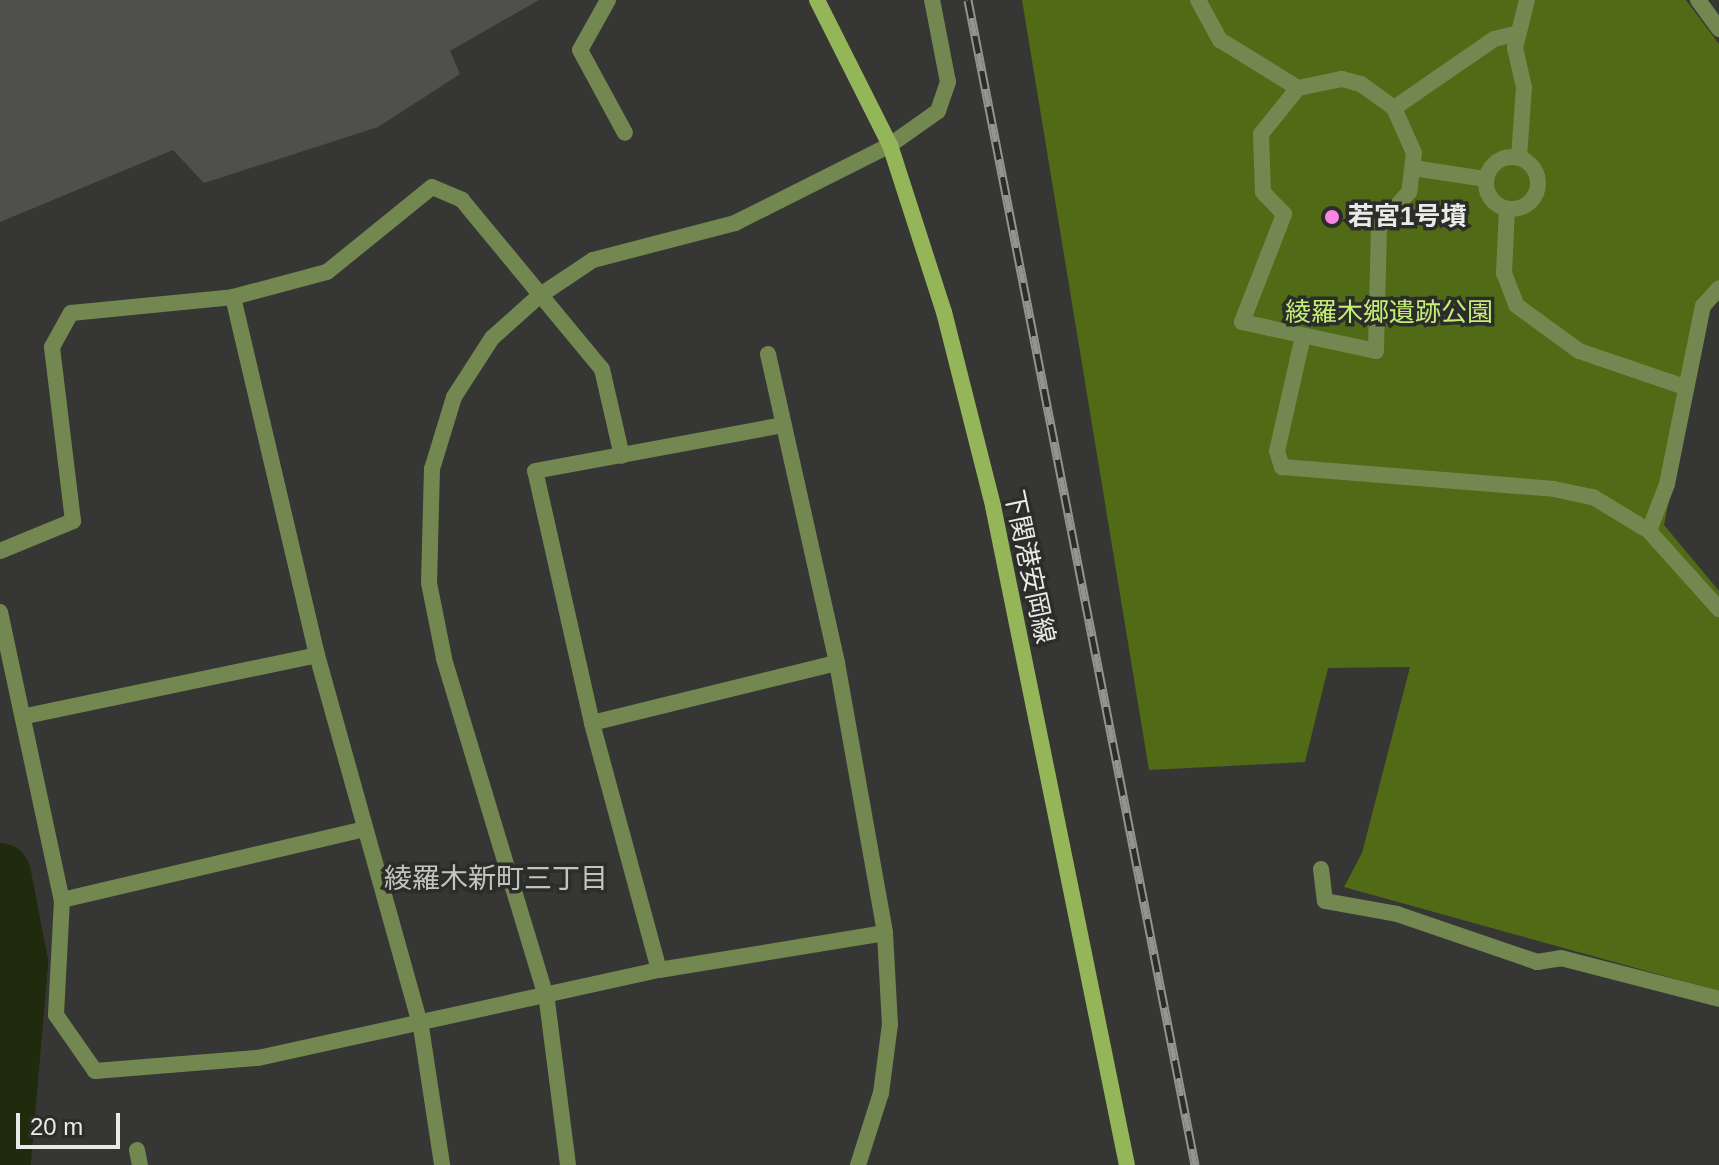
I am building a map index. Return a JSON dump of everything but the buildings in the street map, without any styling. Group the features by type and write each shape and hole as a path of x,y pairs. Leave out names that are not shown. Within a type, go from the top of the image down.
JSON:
{"main road":[{"name":"下関港安岡線","path":"817,0 890,145 944,312 993,506 1127,1165"}],"street":[{"path":"608,0 580,50 625,133"},
{"path":"568,1165 547,1000 444,658 429,583 427,527 432,469 454,397 492,338 539,296 593,260 735,223 890,145 938,111 948,82 932,0"},
{"path":"1198,0 1220,40 1298,88"},
{"path":"1519,158 1524,87 1516,34 1527,0"},
{"path":"1698,0 1719,29"},
{"path":"1394,108 1494,39 1516,34"},
{"path":"1342,79 1394,108 1411,139 1413,168 1409,192 1379,226 1376,351 1242,322 1284,214 1263,192 1261,134 1298,88 1342,79"},
{"path":"1519,158 1536,173 1536,195 1507,209 1491,199 1486,179 1497,161 1519,158"},
{"path":"1413,168 1486,179"},
{"path":"0,551 73,521 52,347 71,313 233,297 327,272 432,187 462,200 602,369 622,456"},
{"path":"1507,209 1504,273 1516,305 1579,351 1685,387"},
{"path":"1649,531 1667,484 1703,306 1719,288"},
{"path":"233,297 317,655 421,1027 442,1165"},
{"path":"1303,336 1277,451 1282,467 1554,489 1593,497 1649,531 1719,609"},
{"path":"768,354 837,663 885,933 890,1024 881,1093 858,1165"},
{"path":"659,970 592,723 535,471 784,425"},
{"path":"0,612 26,716 62,900 56,1015 95,1071 258,1058 547,1000 659,970 885,933"},
{"path":"26,716 317,655"},
{"path":"592,723 837,663"},
{"path":"62,900 365,829"},
{"path":"1321,869 1322,900 1397,914 1537,962 1561,958 1719,999"}],"green space":[{"name":"綾羅木郷遺跡公園","path":"1022,0 1686,0 1719,44 1719,300 1708,310 1664,525 1719,591 1719,991 1344,887 1362,853 1410,667 1328,668 1305,762 1149,770"}],"waterway":[{"path":"0,874 17,963 0,1162"}],"railway":[{"path":"968,0 1195,1165"}],"place":[{"name":"若宮1号墳","path":"1332,217"}],"district":[{"name":"綾羅木新町三丁目","path":"496,879"}]}
